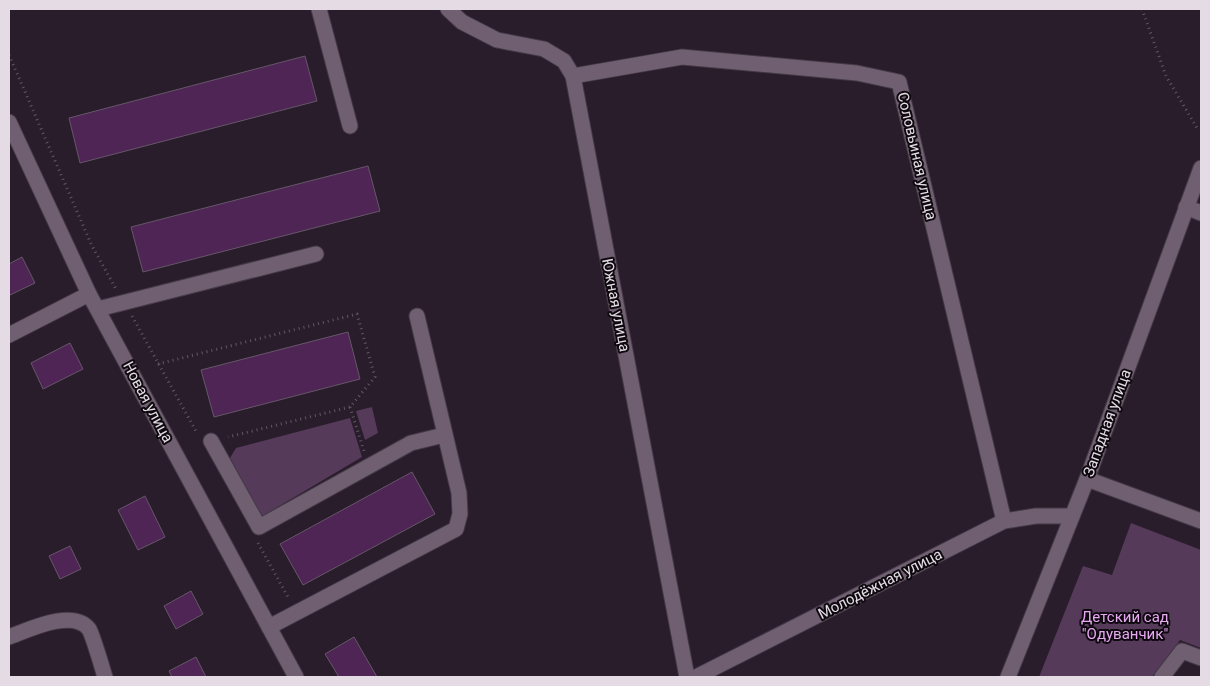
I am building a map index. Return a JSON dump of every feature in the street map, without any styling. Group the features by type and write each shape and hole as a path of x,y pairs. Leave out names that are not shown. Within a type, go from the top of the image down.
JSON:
{"street":[{"path":"319,9 350,126"},
{"name":"Южная улица","path":"448,9 462,22 497,40 544,49 564,61 573,76 687,677"},
{"name":"Соловьиная улица","path":"573,76 682,57 857,73 899,82 1004,521"},
{"name":"Новая улица","path":"9,122 89,294 296,677"},
{"name":"Западная улица","path":"1008,677 1087,479 1201,168"},
{"path":"1186,207 1201,213"},
{"path":"98,309 316,254"},
{"path":"9,335 89,294"},
{"path":"269,627 456,529 460,514 459,493 417,316"},
{"path":"211,441 259,527 411,444 444,435"},
{"path":"1087,479 1201,521"},
{"name":"Молодёжная улица","path":"696,677 1004,521 1036,516 1072,516"},
{"path":"9,637 52,622 76,620 88,629 105,677"},
{"path":"1162,677 1182,651 1201,658"}],"path":[{"path":"1142,9 1166,76 1197,128"},
{"path":"158,364 356,314 375,377 350,407 211,441"},
{"path":"350,407 369,466"},
{"path":"255,537 291,601"}],"green space":[{"path":"372,407 378,433 365,440 356,411"},
{"path":"350,418 362,457 261,517 230,458 236,448"},
{"name":"Детский сад \"Одуванчик\"","path":"1131,523 1201,550 1201,648 1180,640 1152,677 1039,677 1083,566 1112,575"}],"building":[{"path":"305,56 317,101 80,163 69,118"},
{"path":"368,166 380,211 143,272 131,227"},
{"path":"22,257 35,283 10,295 9,264"},
{"path":"348,332 360,379 214,417 201,370"},
{"path":"70,343 83,369 43,389 31,363"},
{"path":"412,472 435,514 303,585 280,544"},
{"path":"145,496 165,537 138,550 118,510"},
{"path":"70,546 81,569 60,579 49,556"},
{"path":"191,591 203,614 176,629 164,606"},
{"path":"354,637 377,677 339,677 325,654"},
{"path":"196,657 206,677 172,677 169,671"}]}
